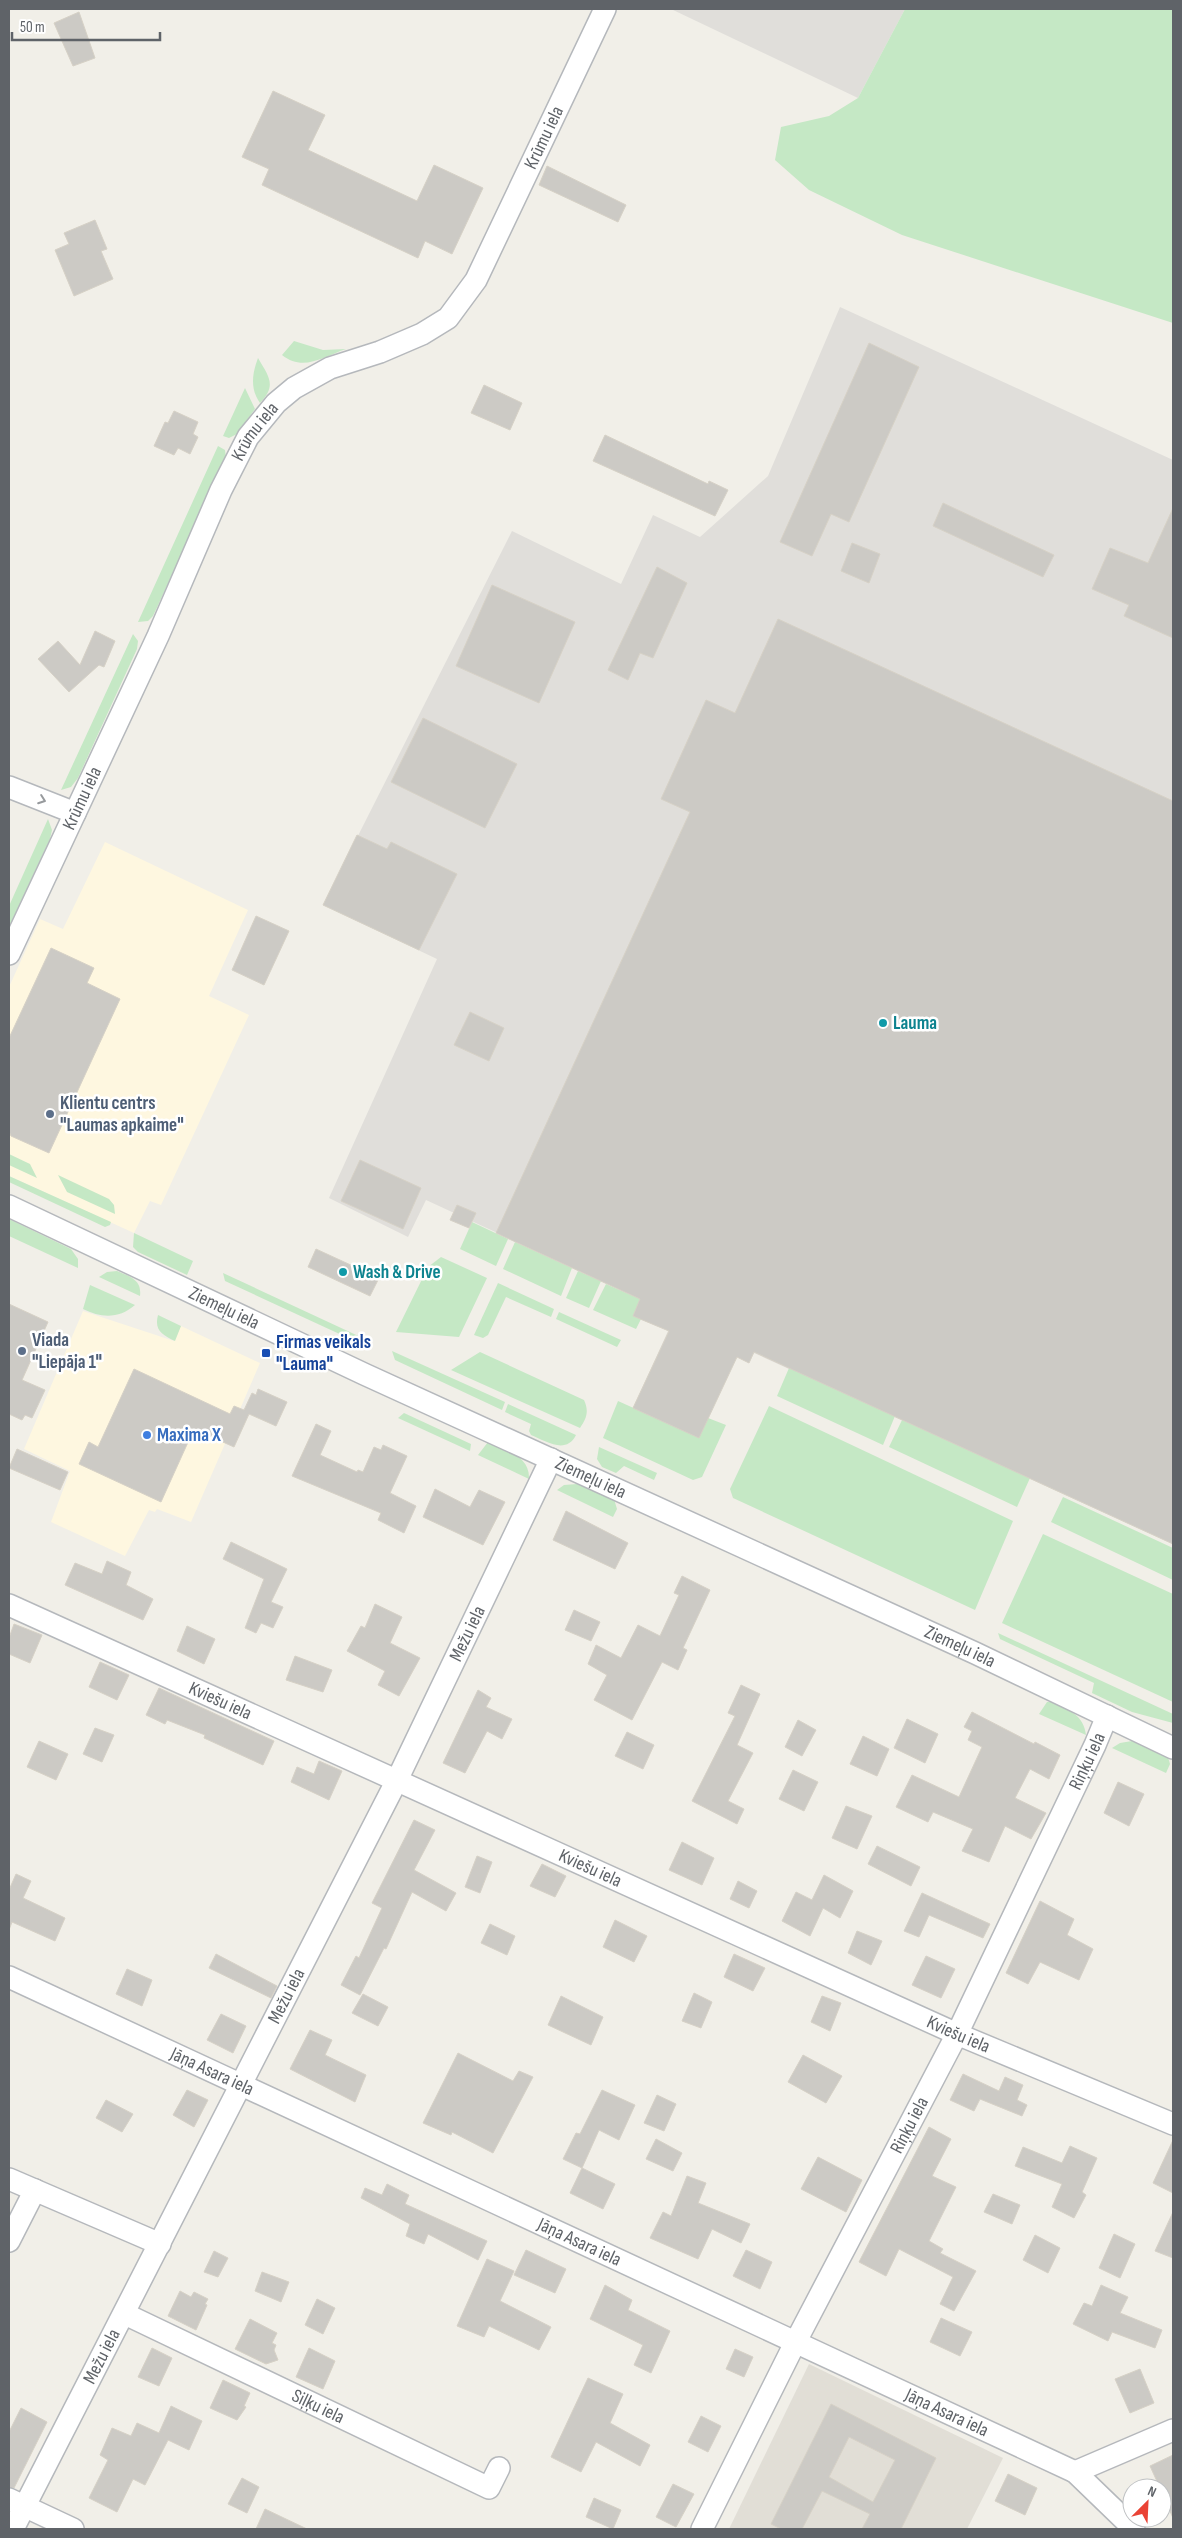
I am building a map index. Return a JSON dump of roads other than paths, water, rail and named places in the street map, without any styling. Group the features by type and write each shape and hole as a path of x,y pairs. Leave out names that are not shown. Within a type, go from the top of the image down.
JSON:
{"street":[{"name":"Krūmu iela","path":"9,954 158,636 222,490 248,437 276,402 294,388 330,368 380,352 422,334 448,318 476,280 605,9"},
{"path":"9,787 76,813"},
{"name":"Ziemeļu iela","path":"9,1206 551,1459 975,1653 1173,1748"},
{"name":"Mežu iela","path":"13,2529 17,2503 125,2314 396,1780 551,1459"},
{"name":"Kviešu iela","path":"9,1605 957,2034 1173,2124"},
{"name":"Riņķu iela","path":"702,2529 795,2343 957,2034 1095,1745 1107,1716"},
{"name":"Jāņa Asara iela","path":"9,1977 1076,2472 1134,2529"},
{"path":"9,2179 160,2244"},
{"path":"9,2241 35,2190"},
{"name":"Siļķu iela","path":"125,2314 489,2488 499,2468"},
{"path":"1076,2472 1173,2430"},
{"path":"17,2503 73,2529"}],"place":[{"name":"Lauma","path":"883,1023"},
{"name":"Klientu centrs \"Laumas apkaime\"","path":"50,1114"},
{"name":"Wash & Drive","path":"343,1272"},
{"name":"Viada \"Liepāja 1\"","path":"22,1351"},
{"name":"Firmas veikals \"Lauma\"","path":"266,1353"},
{"name":"Maxima X","path":"147,1435"}]}
